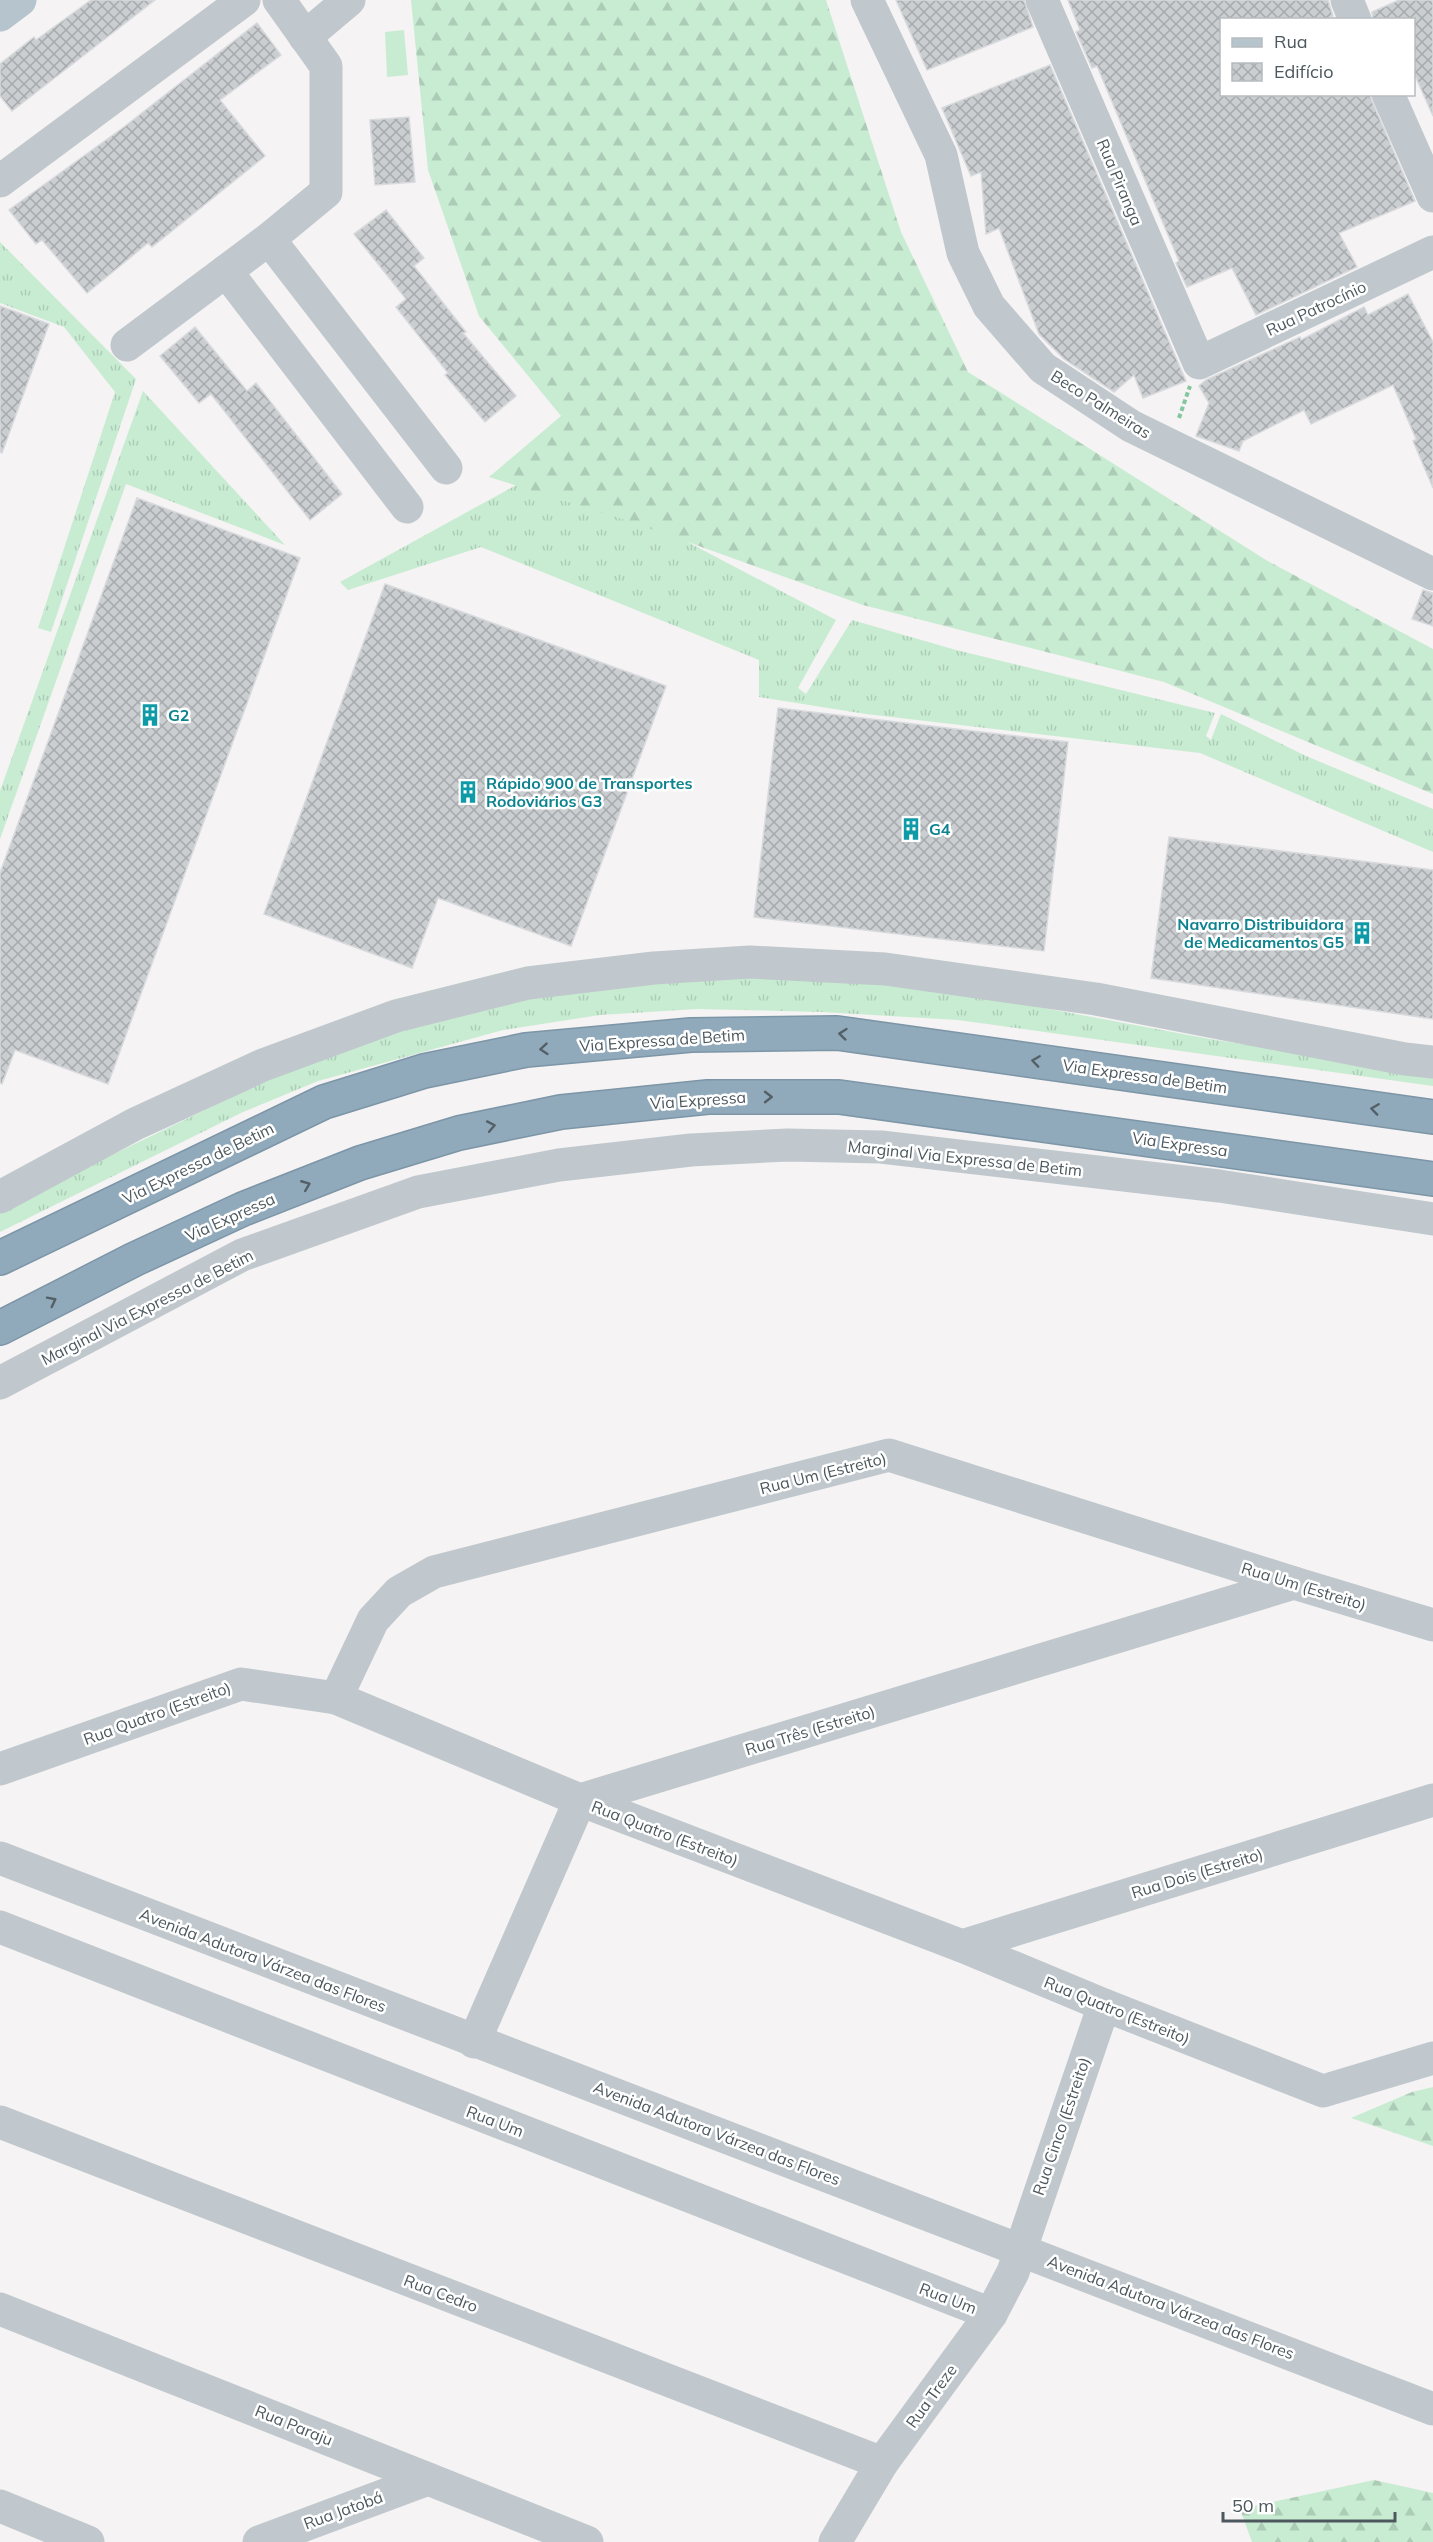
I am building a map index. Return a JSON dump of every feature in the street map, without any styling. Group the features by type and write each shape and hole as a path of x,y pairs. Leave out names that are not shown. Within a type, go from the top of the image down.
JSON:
{"highway":[{"name":"Via Expressa de Betim","path":"0,1258 324,1102 424,1071 525,1050 692,1035 837,1033 1433,1117"},
{"name":"Via Expressa","path":"0,1328 135,1259 222,1219 360,1163 459,1133 561,1112 708,1097 839,1097 1433,1179"}],"main road":[{"path":"0,15 20,0"}],"street":[{"path":"0,181 244,0"},
{"path":"127,345 269,239 326,192 328,145 326,66 279,0"},
{"path":"305,37 349,0"},
{"name":"Beco Palmeiras","path":"867,0 941,155 963,253 989,306 1043,368 1131,426 1433,574"},
{"name":"Rua Piranga","path":"1042,0 1199,363"},
{"path":"1347,0 1354,18"},
{"path":"1389,96 1433,196"},
{"path":"269,239 446,468"},
{"name":"Rua Patrocínio","path":"1199,363 1433,252"},
{"path":"226,271 407,507"},
{"path":"0,1197 135,1125 263,1065 396,1016 528,983 654,968 750,962 885,969 1096,999 1405,1059 1433,1062"},
{"name":"Marginal Via Expressa de Betim","path":"0,1383 242,1255 418,1192 570,1163 691,1150 788,1145 880,1147 1219,1186 1433,1219"},
{"name":"Rua Um (Estreito)","path":"336,1698 373,1620 399,1592 434,1572 889,1455 1433,1625"},
{"name":"Rua Três (Estreito)","path":"580,1800 1294,1583"},
{"name":"Rua Quatro (Estreito)","path":"0,1769 241,1684 336,1698 580,1800 962,1946 1104,2005 1323,2091 1433,2058"},
{"path":"474,2043 580,1800"},
{"name":"Rua Dois (Estreito)","path":"962,1946 1433,1800"},
{"name":"Avenida Adutora Várzea das Flores","path":"0,1858 474,2043 1019,2247 1433,2409"},
{"name":"Rua Um","path":"0,1927 991,2314"},
{"name":"Rua Cinco (Estreito)","path":"1019,2247 1104,2005"},
{"name":"Rua Cedro","path":"0,2122 882,2463"},
{"name":"Rua Treze","path":"835,2542 882,2463 991,2314 1013,2272 1019,2247"},
{"name":"Rua Paraju","path":"0,2309 428,2479 524,2530 587,2542"},
{"name":"Rua Jatobá","path":"259,2542 428,2479"},
{"path":"0,2506 88,2542"}],"path":[{"path":"1169,444 1199,363"}],"green space":[{"path":"411,0 826,0 901,232 968,372 1266,560 1433,649 1433,794 1164,682 863,605 635,523 489,477 561,416 479,316 428,170"},
{"path":"404,30 408,75 387,77 385,32"},
{"path":"0,242 136,379 51,632 38,628 115,392 64,327 0,303"},
{"path":"143,391 285,545 126,484 0,839 0,791"},
{"path":"547,468 836,620 798,688 806,694 852,620 956,650 1215,713 1206,736 1211,740 1221,714 1306,756 1433,809 1433,852 1200,753 866,714 759,697 759,660 481,547 348,590 340,582"},
{"path":"759,972 958,992 1210,1039 1433,1073 1433,1086 958,1020 822,1012 697,1009 600,1015 503,1030 318,1081 243,1112 0,1232 0,1213 95,1163 247,1090 379,1031 571,988"},
{"path":"1433,2087 1433,2146 1351,2118 1412,2092"},
{"path":"1374,2480 1433,2493 1433,2542 1252,2542 1240,2509"}],"building":[{"path":"91,0 155,0 12,111 0,96 0,64 34,37 36,40"},
{"path":"896,0 1024,0 1033,27 927,70"},
{"path":"1068,0 1328,0 1333,16 1328,18 1220,18 1220,96 1370,96 1415,201 1339,233 1357,267 1256,315 1232,268 1187,287 1176,263 1179,261 1097,66 1092,68 1076,32 1080,30"},
{"path":"1399,0 1433,0 1433,116 1415,76 1415,18 1373,18 1372,12"},
{"path":"257,23 281,55 220,100 265,156 152,247 148,243 87,293 42,240 36,244 9,210 124,127"},
{"path":"1050,65 1186,381 1143,398 1134,375 1114,392 1064,359 1039,334 999,228 986,234 981,172 971,176 942,108"},
{"path":"409,117 415,182 375,185 370,120"},
{"path":"386,210 424,258 414,266 466,332 463,333 516,396 485,422 445,375 448,373 396,307 406,299 354,234"},
{"path":"1408,294 1433,342 1433,488 1413,441 1416,439 1393,385 1311,424 1304,410 1243,441 1239,451 1196,436 1209,403 1199,386 1206,380 1300,337 1301,340 1364,307 1368,315"},
{"path":"0,306 49,324 2,453 0,452"},
{"path":"195,327 247,391 256,383 342,494 310,520 211,394 199,403 160,356"},
{"name":"G2","path":"137,498 300,558 108,1084 15,1050 2,1084 0,1083 0,873"},
{"name":"Rápido 900 de Transportes Rodoviários G3","path":"385,584 666,686 571,946 438,898 412,968 264,914"},
{"path":"1423,590 1433,593 1433,626 1412,619"},
{"name":"G4","path":"778,708 1068,742 1044,951 754,917"},
{"path":"1169,837 1433,870 1433,1019 1151,978"}],"place":[{"name":"G2","path":"150,715"},
{"name":"Rápido 900 de Transportes Rodoviários G3","path":"468,792"},
{"name":"G4","path":"911,829"},
{"name":"Navarro Distribuidora de Medicamentos G5","path":"1362,933"}]}
